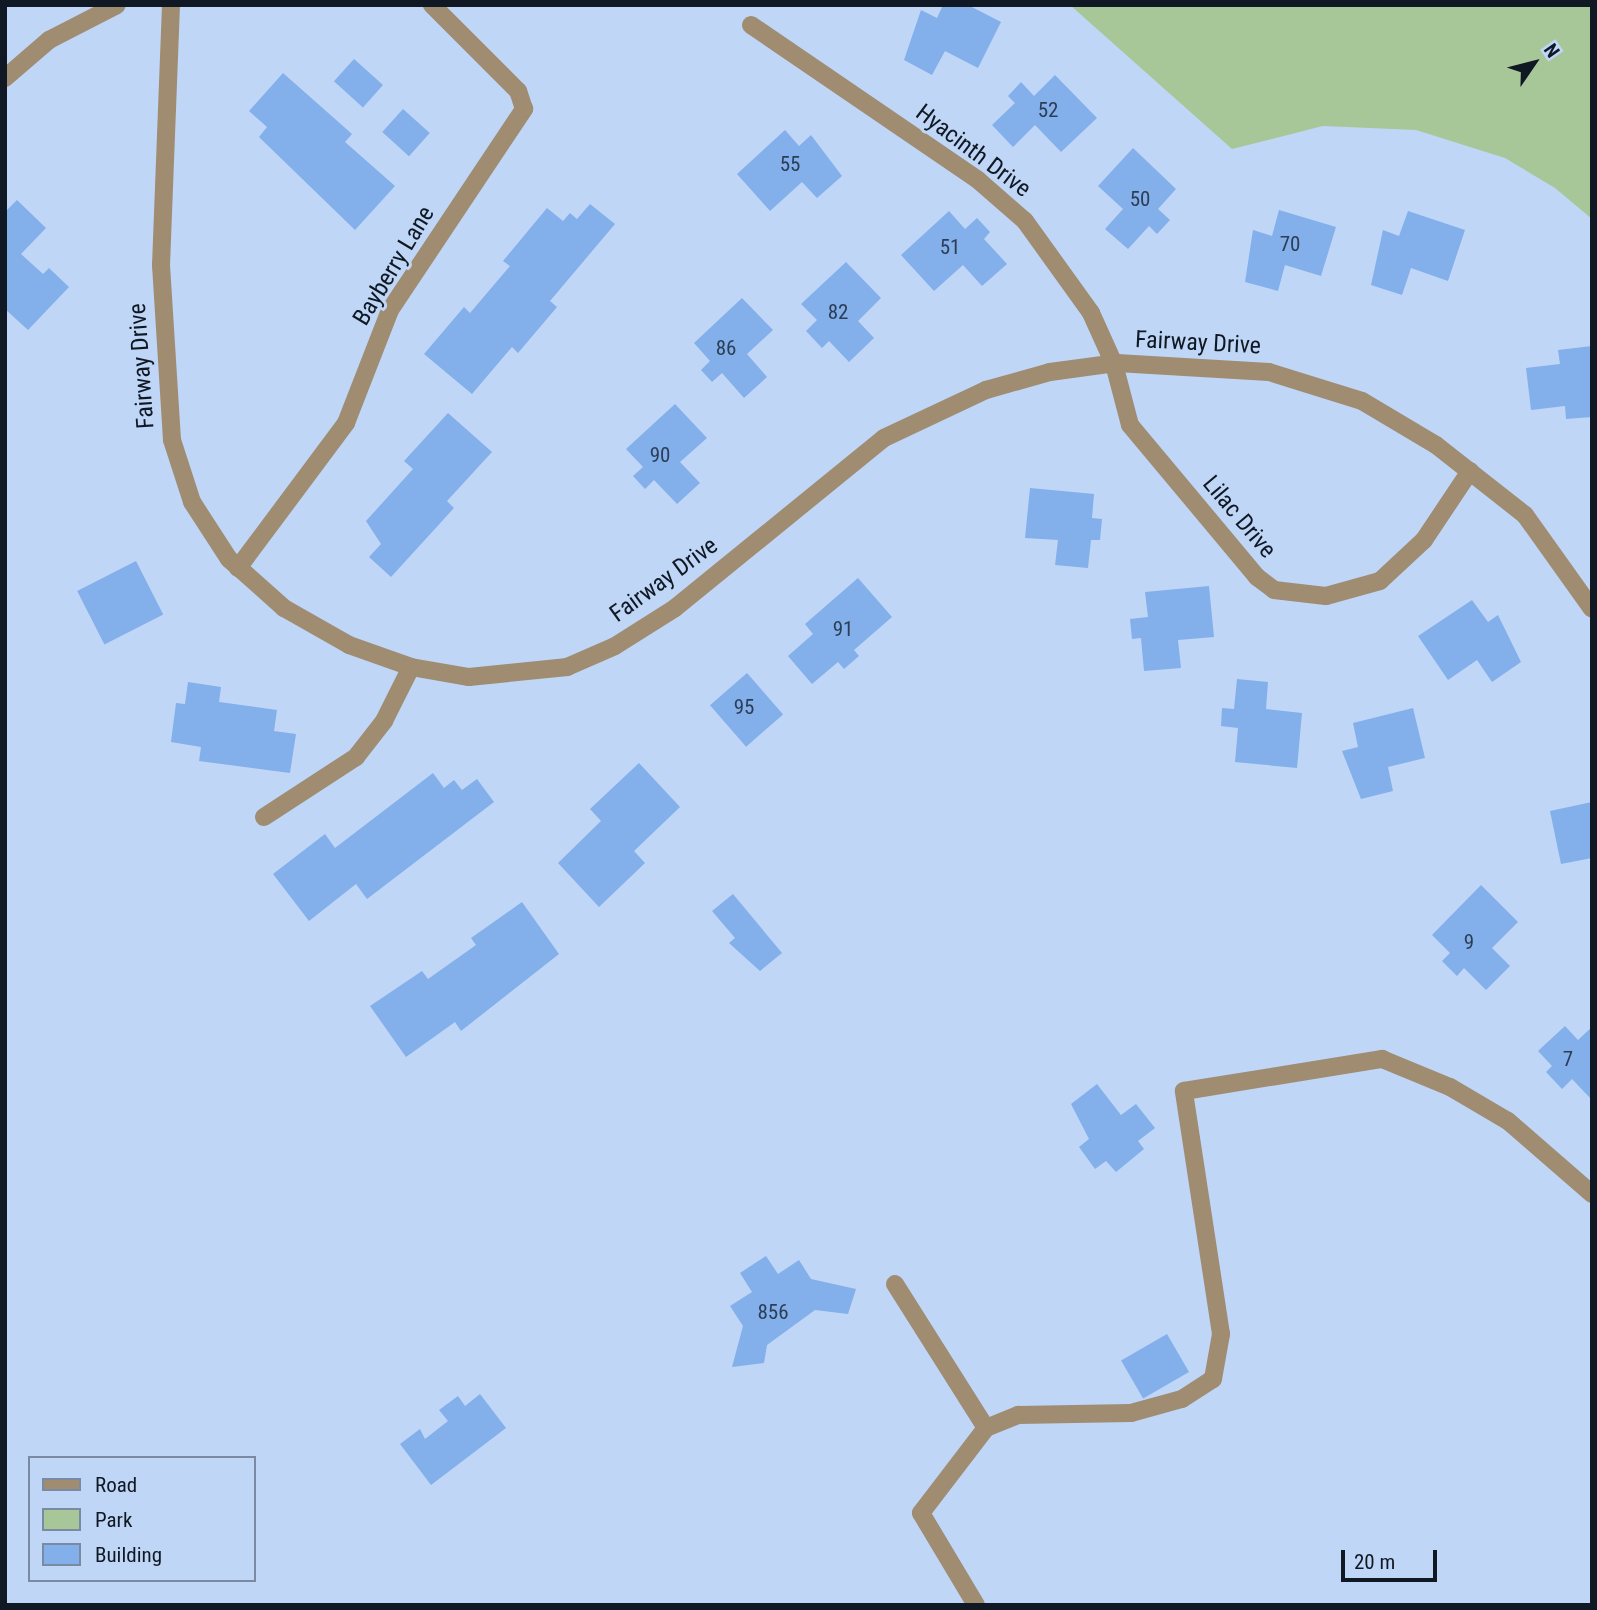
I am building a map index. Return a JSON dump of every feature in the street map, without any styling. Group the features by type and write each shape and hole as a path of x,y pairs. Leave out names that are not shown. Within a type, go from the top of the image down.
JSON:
{"street":[{"path":"5,78 49,40 117,5"},
{"name":"Fairway Drive","path":"171,5 162,204 167,408 192,502 207,531 238,568 315,628 411,667 502,678 591,658 675,608 884,438 986,390 1050,372 1114,363 1242,368 1301,379 1391,416 1470,471 1525,515 1592,609"},
{"name":"Bayberry Lane","path":"238,568 346,423 390,310 524,109 518,92 432,5"},
{"name":"Hyacinth Drive","path":"751,25 978,180 1025,221 1069,276 1114,363"},
{"name":"Lilac Drive","path":"1114,363 1130,425 1257,577 1274,590 1326,596 1380,581 1424,540 1470,471"},
{"path":"264,817 356,757 384,721 411,667"},
{"path":"976,1605 920,1513 986,1428 1018,1415 1131,1413 1182,1399 1213,1379 1221,1334 1184,1091 1382,1059 1450,1087 1508,1121 1592,1194"},
{"path":"895,1284 986,1428"}],"green space":[{"path":"1070,5 1592,5 1592,219 1555,188 1505,158 1416,130 1323,126 1232,149"}],"building":[{"path":"943,5 968,5 1001,22 978,68 945,51 932,75 904,60 921,10 937,18"},
{"path":"354,59 383,85 363,107 334,81"},
{"path":"283,73 352,134 345,142 395,186 355,230 259,137 267,127 249,111"},
{"path":"1055,75 1097,118 1061,152 1035,125 1013,147 992,125 1015,103 1008,96 1021,82 1034,96"},
{"path":"403,109 430,133 409,156 382,132"},
{"path":"785,130 799,146 811,135 842,176 817,198 802,182 770,211 737,174"},
{"path":"1133,148 1176,189 1158,209 1170,220 1157,234 1149,226 1128,249 1105,229 1123,209 1098,186"},
{"path":"17,200 46,228 21,254 43,274 49,268 69,287 28,330 5,309 5,212"},
{"path":"590,204 615,224 550,301 557,307 518,353 512,347 472,394 424,354 464,307 470,313 510,266 503,261 547,208 563,221 570,213 577,219"},
{"path":"1279,210 1336,227 1321,276 1285,265 1278,291 1245,282 1253,230 1272,236"},
{"path":"949,211 965,229 977,218 990,232 984,239 1007,264 982,286 963,265 934,291 901,255"},
{"path":"1408,211 1465,230 1448,281 1411,268 1402,295 1371,285 1383,230 1399,236"},
{"path":"846,262 881,298 858,321 874,338 849,362 829,341 822,348 806,331 817,320 801,304"},
{"path":"742,298 773,330 747,354 767,377 744,398 722,373 712,382 701,370 710,361 694,343"},
{"path":"1592,346 1592,417 1566,419 1565,406 1531,410 1526,368 1560,364 1558,350"},
{"path":"675,404 707,438 680,462 700,483 677,504 654,480 645,489 633,476 643,467 626,449"},
{"path":"448,413 492,452 447,501 454,508 391,577 369,557 381,544 366,521 413,469 404,461"},
{"path":"1030,488 1094,494 1092,518 1102,519 1100,540 1091,540 1088,568 1055,565 1058,540 1025,538"},
{"path":"136,561 163,614 104,644 77,591"},
{"path":"858,578 892,617 854,650 859,656 844,669 838,662 812,684 788,656 813,634 805,624"},
{"path":"1209,586 1214,637 1178,640 1181,668 1144,671 1141,638 1132,639 1130,619 1148,617 1145,592"},
{"path":"1472,600 1488,622 1498,615 1521,662 1492,682 1477,660 1448,680 1418,636"},
{"path":"747,673 783,715 746,747 710,705"},
{"path":"1237,679 1268,682 1266,709 1302,713 1297,768 1235,762 1238,728 1221,726 1222,708 1234,709"},
{"path":"188,682 221,687 219,702 277,710 274,731 296,734 290,773 199,761 201,747 171,742 176,703 185,704"},
{"path":"1413,708 1425,758 1388,767 1393,791 1361,799 1342,751 1358,747 1353,723"},
{"path":"639,763 680,807 634,851 645,863 599,907 558,863 601,821 590,809"},
{"path":"433,773 444,788 454,780 462,790 477,779 494,802 367,899 356,884 309,921 273,874 325,834 335,848"},
{"path":"1592,802 1592,858 1561,864 1550,811"},
{"path":"1481,885 1518,922 1492,948 1510,966 1486,990 1464,968 1457,976 1442,961 1450,953 1432,935"},
{"path":"733,894 782,953 760,971 729,943 735,938 712,911"},
{"path":"522,902 559,954 461,1031 455,1022 406,1057 370,1006 422,971 428,979 476,945 471,938"},
{"path":"1565,1026 1578,1040 1592,1027 1592,1100 1572,1079 1562,1089 1546,1072 1552,1066 1538,1051"},
{"path":"1097,1084 1121,1115 1136,1104 1155,1128 1138,1141 1144,1149 1116,1172 1106,1161 1095,1169 1079,1147 1089,1139 1071,1104"},
{"path":"766,1256 778,1274 799,1260 811,1279 856,1289 848,1314 815,1310 767,1345 764,1363 732,1367 743,1326 730,1306 752,1292 740,1273"},
{"path":"1167,1334 1189,1372 1143,1399 1121,1360"},
{"path":"480,1394 506,1428 431,1485 400,1444 420,1429 425,1439 448,1421 439,1410 458,1396 465,1406"}]}
